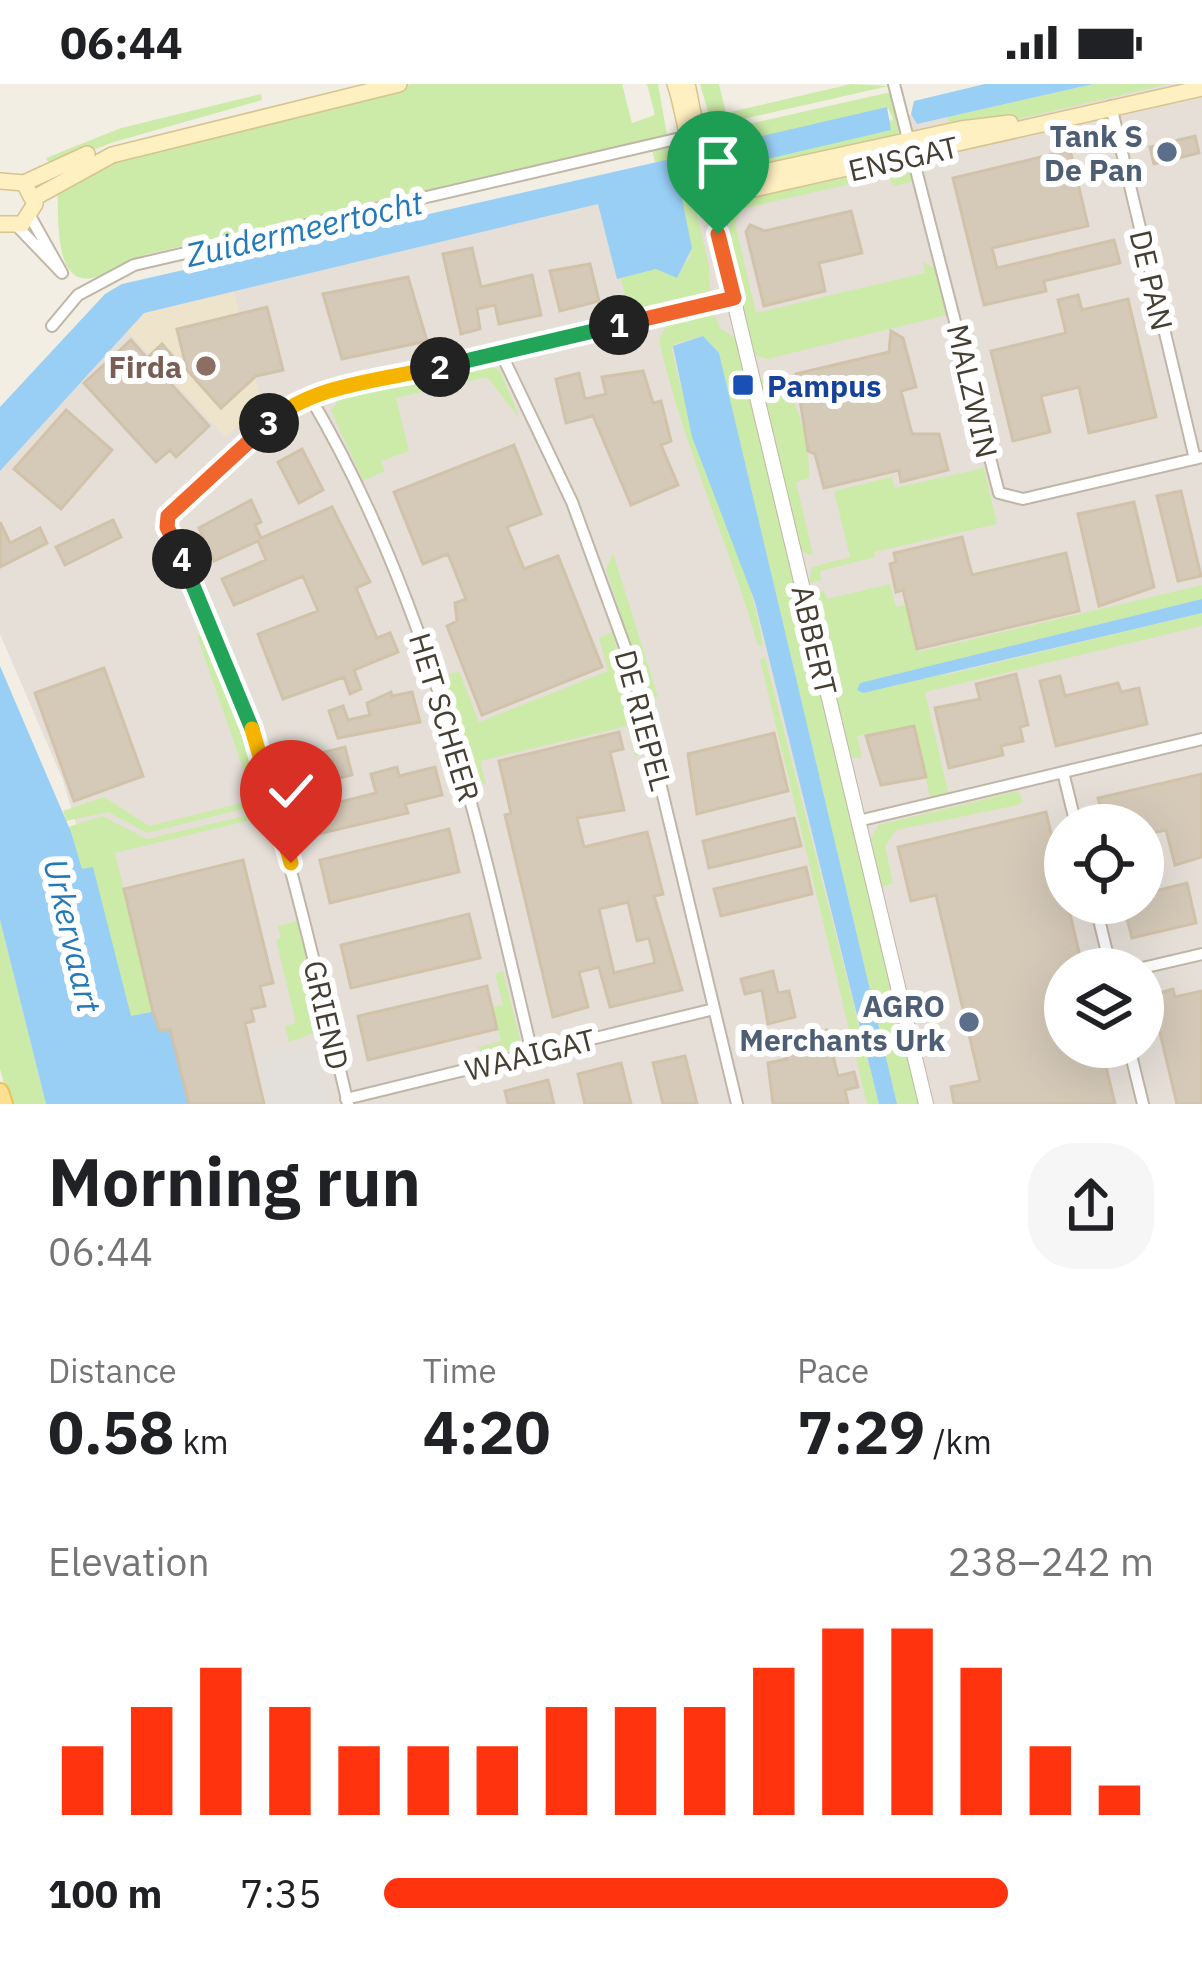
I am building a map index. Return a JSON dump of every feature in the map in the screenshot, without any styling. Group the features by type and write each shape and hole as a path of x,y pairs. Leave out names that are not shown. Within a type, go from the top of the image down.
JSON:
{"main road":[{"path":"1,180 24,183 118,144 357,84"},
{"path":"16,222 34,198 74,171 112,155 399,84"},
{"path":"675,84 700,174 726,185"},
{"path":"687,84 707,160 726,185"},
{"name":"ENSGAT","path":"1111,105 1183,84"},
{"name":"ENSGAT","path":"726,185 1202,88"},
{"path":"24,183 34,198"},
{"path":"0,1092 4,1104"}],"street":[{"path":"894,84 914,147"},
{"name":"DE PAN","path":"1111,105 1198,458"},
{"path":"52,326 79,296 157,259 689,136"},
{"name":"MALZWIN","path":"914,147 999,493 1023,499 1198,458"},
{"name":"ABBERT","path":"726,185 717,225 926,1104"},
{"path":"16,222 79,296"},
{"path":"310,397 734,298"},
{"name":"DE RIEPEL","path":"501,353 572,502 622,635 737,1104"},
{"name":"GRIEND","path":"310,397 289,405 167,519 268,778 347,1102"},
{"name":"HET SCHEER","path":"310,397 365,502 437,678 467,780 532,1053"},
{"path":"858,821 1202,739"},
{"path":"1064,772 1071,804"},
{"path":"1164,963 1202,954"},
{"name":"WAAIGAT","path":"347,1102 715,1010"},
{"path":"1134,1068 1143,1104"}],"shaded area":[{"path":"1041,84 1202,84 1202,1104 138,1104 85,853 62,778 0,634 0,435 129,301"},
{"name":"Firda","path":"234,292 262,404 225,437 125,328 144,313"},
{"path":"313,1044 328,1104 271,1104 259,1057"}],"green space":[{"path":"411,84 622,84 632,123 655,115 647,84 658,84 667,135 148,254 96,277 82,278 65,262 57,191 120,156"},
{"path":"694,84 703,117 722,130 891,92 902,139 742,175 719,165 701,128","holes":["888,108 894,121 738,166 729,159 727,149"]},
{"path":"700,84 719,84 726,113 851,84 889,86 726,123 709,115"},
{"path":"1093,84 1168,84 1005,122 950,128 948,117"},
{"path":"261,94 262,100 114,142 50,166 46,158 121,128"},
{"path":"673,145 687,173 709,266 710,296 620,317 615,307 627,304 621,278 656,269 676,273 690,257 671,163 655,162 652,150"},
{"path":"901,163 911,169 911,182 893,186 889,175 742,209 735,223 756,313 925,273 923,262 935,268 947,315 767,359 755,355 729,250 729,230 746,198"},
{"path":"713,311 720,328 735,338 919,1104 897,1104 719,353 703,336 674,344 672,351 755,607 763,645 758,646 659,340 669,321"},
{"path":"486,364 500,371 520,419 487,377 396,398 409,451 381,461 385,471 363,481 331,410 338,400"},
{"path":"777,369 805,436 809,478 796,482 813,554 809,555 801,550 761,380"},
{"path":"984,468 997,524 874,552 875,557 820,571 821,580 809,583 812,567 850,557 834,491 892,477 895,488"},
{"path":"613,553 658,697 647,697 606,569"},
{"path":"890,584 896,607 906,605 918,652 1202,585 1202,599 861,683 950,674 1202,613 1202,626 925,692 948,792 930,797 914,725 857,736 862,758 851,758 812,594 824,591 827,599"},
{"path":"207,632 266,803 147,833 108,812 66,821 63,811 104,797 149,826 254,800 197,636"},
{"path":"612,632 644,753 635,756 627,726 480,761 486,784 477,785 443,677 459,671 479,722 608,671 599,638"},
{"path":"765,657 879,1104 867,1104 760,660"},
{"path":"1018,791 1023,801 1018,805 896,830 885,846 893,883 882,887 871,839 879,825"},
{"path":"253,814 250,820 115,853 153,1011 131,1017 93,868 82,870 68,827 102,816 147,839"},
{"path":"0,920 46,1104 10,1104 0,1069"},
{"path":"297,921 323,1030 289,1042 285,1026 296,1023 276,940 281,938 278,926"},
{"path":"503,971 520,1039 514,1050 484,1058 478,1047 501,1041 493,1007 503,1005 495,974"}],"water":[{"path":"985,84 1093,84 917,124 911,114 914,101"},
{"path":"887,107 891,130 738,166 730,162 727,144"},
{"path":"666,160 680,189 692,248 677,278 656,269 617,279 598,204 144,313 0,471 0,407 105,294 122,284"},
{"path":"703,336 719,353 897,1104 879,1104 755,602 692,437 673,346"},
{"path":"1202,599 1202,613 863,693 857,690 860,683"},
{"name":"Urkervaart","path":"0,666 71,832 82,869 93,867 131,1016 156,1011 171,1029 189,1104 46,1104 0,920"}],"building":[{"path":"1195,136 1199,153 1154,164 1150,147"},
{"path":"1070,150 1088,226 992,248 997,268 1114,240 1120,263 1044,281 1046,291 984,305 953,178"},
{"path":"851,211 862,253 819,263 825,291 764,306 746,232 750,225 765,231"},
{"path":"472,248 481,287 532,275 541,315 499,324 495,305 477,309 480,329 461,334 443,254"},
{"path":"590,264 599,301 560,311 550,271"},
{"path":"408,277 427,341 342,359 323,294"},
{"path":"1078,295 1082,310 1128,299 1156,417 1089,433 1079,387 1041,396 1050,432 1013,441 991,351 1066,333 1058,300"},
{"path":"267,307 283,370 256,376 221,408 187,370 177,329"},
{"path":"891,331 903,338 916,387 901,391 912,434 939,434 948,470 901,482 899,470 824,488 815,454 808,451 796,374 889,352"},
{"path":"131,340 147,358 162,344 177,361 162,374 209,426 176,457 170,450 156,462 84,383"},
{"path":"643,371 653,403 661,401 671,441 661,445 678,485 631,505 593,416 566,423 556,379 579,373 585,399 606,394 602,377"},
{"path":"66,410 112,450 61,509 14,469"},
{"path":"514,445 541,514 507,527 524,569 558,556 602,667 482,715 447,626 457,621 455,603 466,599 448,554 423,564 394,492"},
{"path":"302,449 323,490 299,503 278,462"},
{"path":"1181,491 1201,576 1178,581 1157,496"},
{"path":"251,500 261,522 255,525 261,538 332,507 370,582 356,588 377,638 390,633 398,652 354,670 361,689 350,694 344,677 283,699 258,634 318,611 303,576 234,605 222,579 266,560 258,541 214,561 199,528"},
{"path":"1134,502 1154,587 1099,606 1078,514"},
{"path":"113,520 121,537 65,565 56,547"},
{"path":"0,522 10,543 40,528 47,543 0,567"},
{"path":"962,537 972,575 1066,553 1079,611 917,649 903,590 896,592 890,564 896,562 894,553"},
{"path":"104,668 143,776 74,801 35,693"},
{"path":"1016,674 1028,725 1020,727 1023,741 1001,746 1003,755 949,768 935,708 980,699 976,684"},
{"path":"1060,676 1065,696 1118,683 1121,692 1139,688 1147,724 1056,746 1040,681"},
{"path":"391,692 392,696 412,692 420,722 338,738 329,711 343,706 348,720 370,715 367,703"},
{"path":"914,726 926,777 881,785 866,736"},
{"path":"619,732 623,749 610,752 624,810 577,818 584,847 647,832 663,894 654,896 682,990 610,1007 599,967 579,972 588,1007 553,1017 505,815 511,813 499,761","holes":["628,902 637,941 649,938 655,963 614,973 599,909"]},
{"path":"774,733 788,791 697,814 688,754"},
{"path":"345,747 352,775 306,786 300,758"},
{"path":"397,767 399,776 435,767 442,795 405,804 408,813 318,834 312,809 376,793 371,774"},
{"path":"1202,774 1202,857 1175,865 1164,830 1164,804 1100,804 1098,798"},
{"path":"1044,812 1044,924 1072,924 1078,948 1044,948 1044,1068 1106,1068 1115,1104 954,1104 951,1087 980,1081 936,895 911,901 898,847"},
{"path":"794,818 801,846 709,868 703,841"},
{"path":"449,829 459,872 330,903 320,860"},
{"path":"243,860 273,983 260,986 265,1006 251,1009 254,1021 245,1023 264,1104 189,1104 170,1029 160,1031 153,1012 124,889"},
{"path":"806,867 812,894 721,916 714,889"},
{"path":"1187,883 1196,923 1132,938 1128,924 1164,924 1164,889"},
{"path":"469,914 480,958 351,988 341,945"},
{"path":"773,971 778,993 789,991 795,1017 768,1024 762,990 745,994 741,979"},
{"path":"487,986 497,1029 368,1060 358,1016"},
{"path":"1173,989 1175,997 1202,991 1202,1104 1177,1104 1164,1050 1164,991"},
{"path":"827,1030 838,1076 854,1072 858,1087 845,1090 848,1104 773,1104 768,1063 787,1059 783,1041"},
{"path":"685,1056 697,1104 663,1104 653,1063"},
{"path":"621,1063 631,1104 585,1104 578,1074"},
{"path":"548,1080 554,1104 508,1104 505,1091"}],"place":[{"name":"Tank S De Pan","path":"1167,152"},
{"name":"Firda","path":"206,366"},
{"name":"Pampus","path":"743,385"},
{"name":"AGRO Merchants Urk","path":"969,1022"}],"route":[{"path":"291,863 256,738 206,608 167,527 170,514 289,405 734,298 718,234"}],"water label":[{"name":"Zuidermeertocht","path":"304,228"}]}
